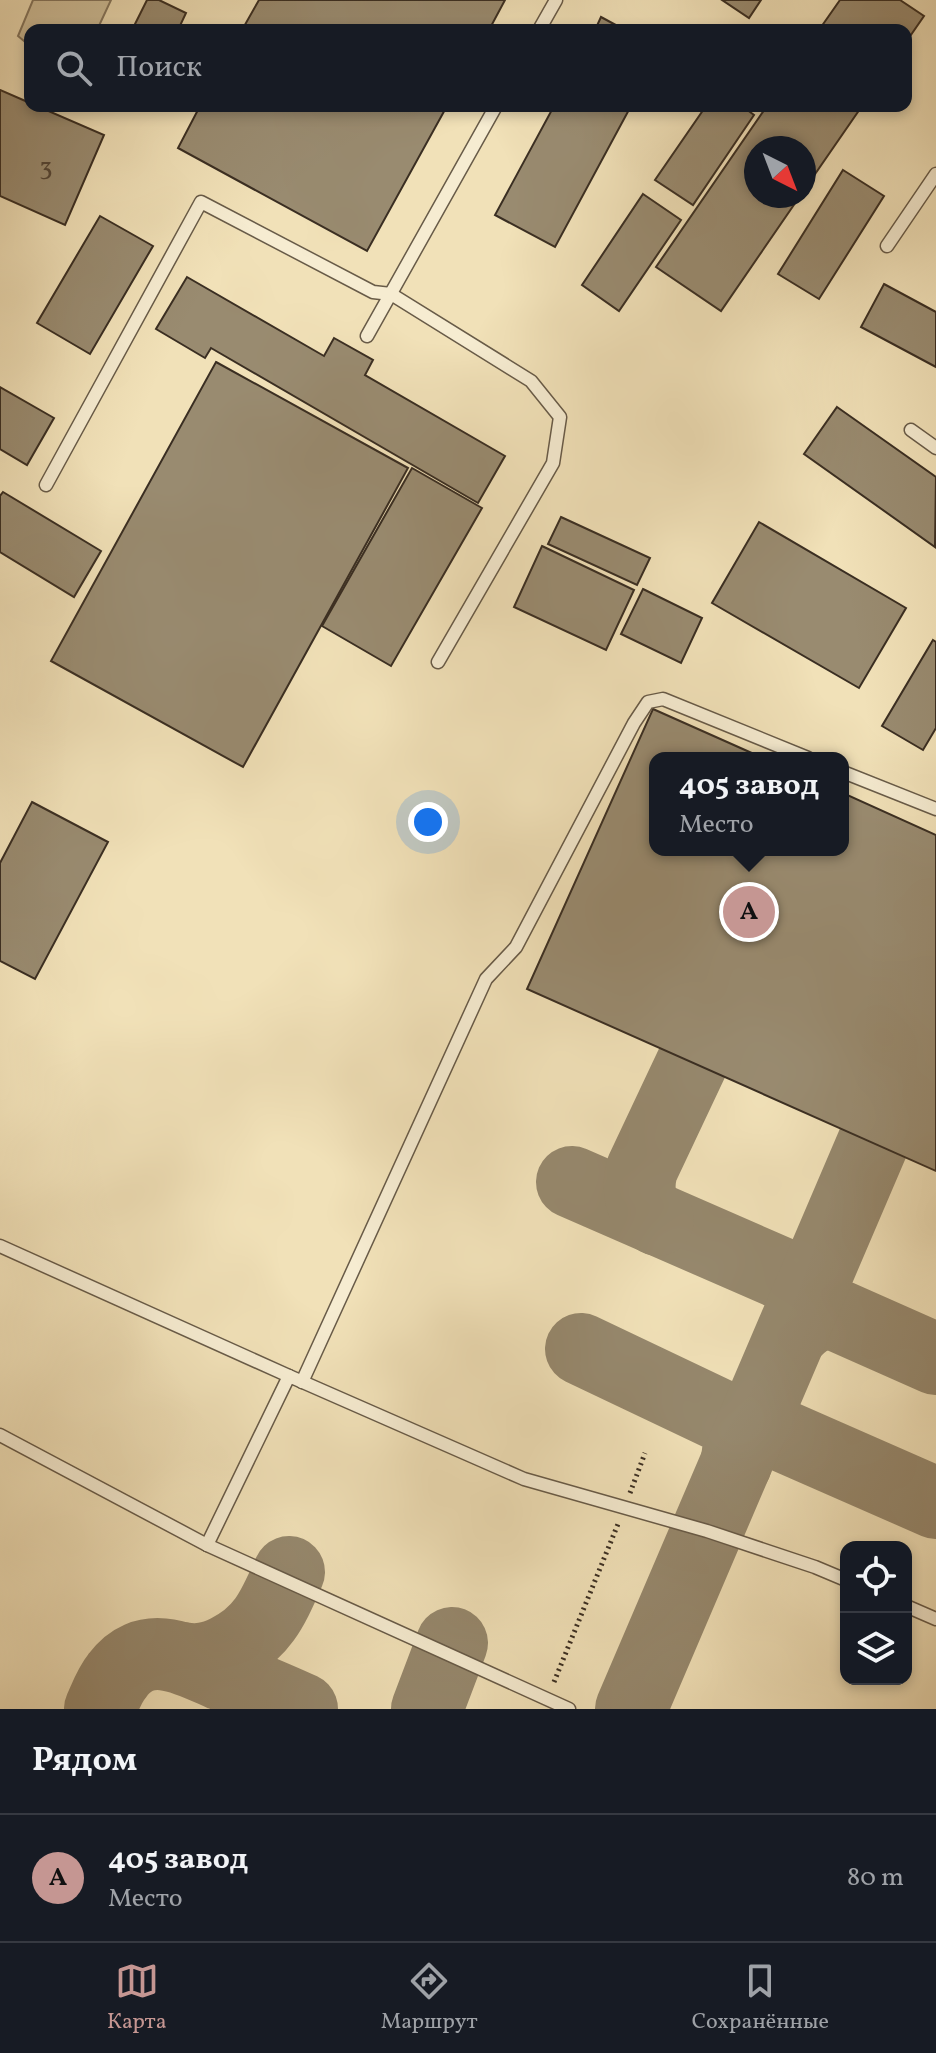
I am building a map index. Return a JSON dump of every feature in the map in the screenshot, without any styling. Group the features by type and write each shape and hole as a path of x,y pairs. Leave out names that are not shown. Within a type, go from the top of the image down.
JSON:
{"lane":[{"path":"542,24 556,0"},
{"path":"367,336 493,112"},
{"path":"887,246 936,174"},
{"path":"46,485 201,202 373,292 391,294 531,381 560,417 553,463 438,662"},
{"path":"911,430 936,448"},
{"path":"302,1382 486,979 516,947 648,702 663,699 793,752"},
{"path":"849,774 936,809"},
{"path":"0,1246 524,1479 707,1531 840,1577"},
{"path":"207,1545 289,1376"},
{"path":"0,1435 207,1545 569,1709"},
{"path":"912,1609 936,1619"}],"path":[{"path":"546,1700 645,1453"}],"shaded area":[{"path":"33,0 111,0 100,24 24,24 24,41 18,36"}],"building":[{"path":"147,0 159,0 186,13 181,24 135,24"},
{"path":"259,0 505,0 492,24 245,24"},
{"path":"722,0 761,0 749,18"},
{"path":"840,0 900,0 924,16 912,33 912,24 823,24"},
{"path":"601,17 614,24 598,24"},
{"path":"0,90 24,100 24,112 51,112 104,135 65,225 0,196"},
{"path":"197,112 444,112 367,251 178,148"},
{"path":"551,112 628,112 555,247 495,215"},
{"path":"702,112 750,112 754,115 693,205 655,180"},
{"path":"763,112 858,112 816,173 816,136 746,136"},
{"path":"744,139 744,208 792,208 721,311 656,267"},
{"path":"843,170 884,196 819,299 778,274"},
{"path":"643,194 681,220 619,311 582,285"},
{"path":"100,216 153,246 90,354 37,323"},
{"path":"187,277 324,356 334,338 373,360 365,375 505,456 478,503 211,348 205,358 156,329"},
{"path":"884,284 936,312 936,367 861,327"},
{"path":"216,362 408,468 243,767 51,661"},
{"path":"0,387 54,418 27,465 0,449"},
{"path":"837,407 936,477 935,547 804,454"},
{"path":"412,468 482,508 391,666 322,626"},
{"path":"3,492 101,551 74,597 0,552 0,496"},
{"path":"561,517 650,558 637,585 548,544"},
{"path":"759,522 906,608 859,688 712,603"},
{"path":"542,546 634,590 606,650 514,607"},
{"path":"643,589 702,618 681,663 621,634"},
{"path":"933,640 936,642 936,728 923,750 882,726"},
{"path":"653,709 750,752 649,752 649,856 849,856 849,796 936,835 936,1171 527,989"},
{"path":"32,802 108,842 35,979 0,961 0,863"}],"taxiway":[{"path":"658,1220 647,1210 641,1198 642,1169 692,1063"},
{"path":"631,1709 873,1143"},
{"path":"572,1182 792,1278"},
{"path":"792,1334 813,1318 839,1316 936,1359"},
{"path":"581,1349 724,1417 738,1438 736,1464"},
{"path":"744,1447 757,1433 774,1432 936,1503"},
{"path":"182,1658 199,1659 215,1655 249,1636 272,1608 289,1572"},
{"path":"427,1709 452,1643"},
{"path":"100,1709 114,1680 128,1664 154,1654 195,1663 302,1709"}],"place":[{"name":"405 завод","path":"749,912"}]}
